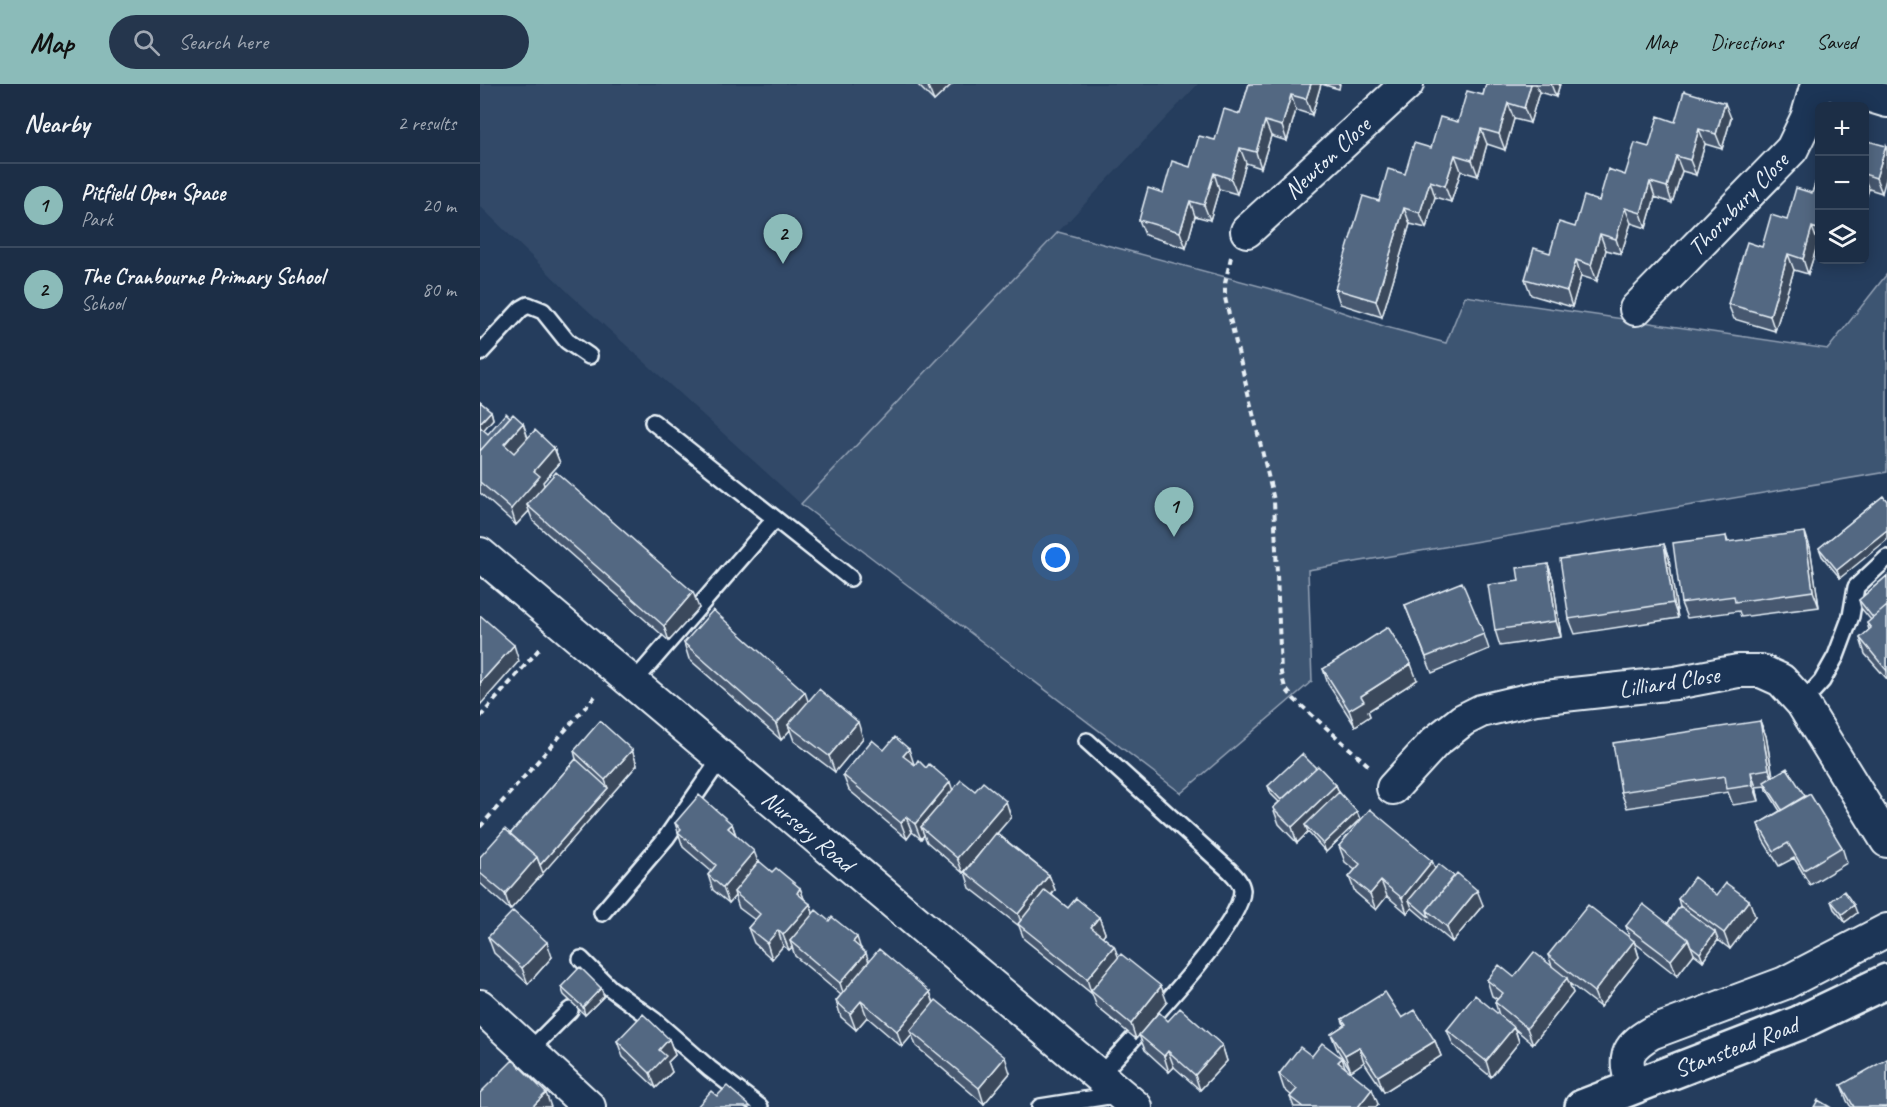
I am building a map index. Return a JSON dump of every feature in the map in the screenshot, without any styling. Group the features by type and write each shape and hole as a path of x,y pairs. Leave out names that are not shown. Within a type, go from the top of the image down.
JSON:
{"street":[{"name":"Newton Close","path":"1247,231 1407,84"},
{"name":"Thornbury Close","path":"1636,309 1792,149 1807,118 1817,84"},
{"path":"1831,84 1887,101"},
{"name":"Nursery Road","path":"480,554 1119,1092"},
{"name":"Lilliard Close","path":"1393,788 1448,730 1481,711 1501,705 1751,670 1761,671 1781,680 1802,703 1887,841"},
{"path":"1636,1096 1626,1063 1629,1052 1638,1041 1651,1033 1785,983 1887,930"},
{"name":"Stanstead Road","path":"1582,1107 1636,1096 1887,981"},
{"path":"480,1006 589,1107"}],"lane":[{"path":"480,353 528,305 543,311 567,341 589,356"},
{"path":"653,422 850,578"},
{"path":"625,678 775,519"},
{"path":"1802,703 1822,681 1836,656 1851,616 1856,587 1887,558"},
{"path":"1040,1107 1119,1092 1235,912 1242,890 1236,877 1230,871 1087,741"},
{"path":"602,912 666,837 721,758"},
{"path":"581,959 610,988 654,1020 710,1070 760,1107"},
{"path":"530,1050 570,1010"}],"path":[{"path":"1247,231 1236,245 1227,268 1225,298 1274,500 1281,673 1285,688 1305,711 1393,788"},
{"path":"480,717 561,624"},
{"path":"480,827 625,678"}],"shaded area":[{"path":"480,84 1198,84 801,504 572,296 480,206"},
{"path":"1058,232 1289,294 1386,327 1446,343 1465,296 1828,349 1887,274 1887,472 1308,570 1312,681 1181,793 801,504"}],"building":[{"path":"1249,84 1311,84 1306,99 1291,95 1282,126 1265,121 1256,152 1240,148 1231,179 1214,173 1204,205 1190,201 1180,232 1139,220 1148,188 1163,193 1172,161 1190,167 1199,136 1215,140 1224,109 1240,114"},
{"path":"1486,84 1531,84 1524,108 1508,103 1499,134 1481,129 1472,160 1455,155 1445,186 1430,181 1420,213 1404,208 1376,301 1335,289 1363,196 1379,201 1388,169 1405,174 1414,143 1431,148 1440,117 1458,122 1467,91 1483,95"},
{"path":"1684,91 1725,103 1716,134 1699,129 1690,160 1676,156 1667,187 1650,182 1641,213 1625,208 1616,239 1600,234 1591,265 1576,260 1567,291 1525,279 1534,248 1550,253 1559,222 1575,227 1584,196 1599,201 1608,169 1625,175 1635,143 1649,147 1658,116 1675,122"},
{"path":"1869,141 1886,146 1876,178 1869,176"},
{"path":"1815,184 1815,228 1812,227 1803,259 1788,254 1770,316 1728,304 1747,242 1762,247 1771,215 1787,220 1796,188 1812,193"},
{"path":"480,402 491,411 480,423"},
{"path":"506,413 510,417 480,451 480,427 488,434"},
{"path":"513,414 523,423 504,444 514,453 535,430 554,448 534,471 540,476 511,509 480,482 480,451"},
{"path":"556,472 693,592 664,626 527,505"},
{"path":"1883,496 1887,501 1887,530 1837,570 1819,548"},
{"path":"1805,532 1813,591 1735,602 1734,596 1681,603 1673,543 1726,536 1727,542"},
{"path":"1664,544 1673,603 1569,619 1560,559"},
{"path":"1548,564 1556,621 1495,630 1488,585 1519,581 1517,568"},
{"path":"1887,576 1887,606 1873,618 1859,600"},
{"path":"1462,582 1484,634 1426,657 1405,605"},
{"path":"1887,606 1887,671 1860,638 1871,628 1867,623"},
{"path":"713,610 805,692 776,724 684,643"},
{"path":"480,617 514,645 480,683"},
{"path":"1388,627 1411,664 1361,696 1364,701 1349,710 1323,669"},
{"path":"819,689 858,722 829,756 788,725"},
{"path":"600,721 632,750 605,780 574,751"},
{"path":"1760,721 1769,769 1751,772 1753,785 1727,789 1725,776 1621,792 1613,743"},
{"path":"895,737 909,749 903,756 915,765 918,760 926,768 929,764 950,782 915,824 906,817 901,823 843,775 872,740 884,750"},
{"path":"1302,754 1316,768 1281,800 1268,786"},
{"path":"576,759 608,788 540,865 537,857 510,834"},
{"path":"1318,766 1336,785 1292,827 1273,808"},
{"path":"1787,768 1805,796 1782,810 1764,782"},
{"path":"961,780 975,791 983,782 1006,801 957,858 921,827"},
{"path":"1339,792 1357,812 1323,844 1305,825"},
{"path":"1810,794 1842,847 1804,870 1788,843 1774,851 1758,824"},
{"path":"699,795 732,824 728,828 754,851 723,888 708,875 716,865 678,832 681,829 675,823"},
{"path":"1370,809 1432,861 1402,898 1381,881 1370,894 1349,877 1360,864 1339,846"},
{"path":"505,829 537,857 505,894 480,873 480,857"},
{"path":"996,833 1049,875 1018,914 965,872"},
{"path":"759,861 772,872 776,868 800,888 797,893 810,904 783,935 778,930 767,943 748,928 760,914 734,892"},
{"path":"1439,864 1454,876 1427,910 1429,917 1409,900"},
{"path":"1457,873 1477,890 1447,927 1427,910"},
{"path":"1694,877 1717,895 1726,883 1749,900 1724,933 1678,899"},
{"path":"1045,890 1068,908 1076,898 1099,917 1091,927 1114,946 1087,979 1018,924"},
{"path":"1844,891 1854,905 1842,914 1831,901"},
{"path":"1643,904 1688,939 1671,960 1626,926"},
{"path":"1588,905 1634,941 1594,992 1548,955"},
{"path":"1680,906 1715,932 1700,953 1691,946 1688,939 1668,923"},
{"path":"816,910 829,921 832,917 857,937 853,942 866,953 840,983 790,941"},
{"path":"513,911 547,942 522,968 488,937"},
{"path":"879,949 930,992 897,1031 861,1001 850,1014 836,1001"},
{"path":"1534,952 1567,978 1527,1028 1495,1002 1503,993 1487,980 1499,965 1514,977"},
{"path":"1121,954 1161,986 1131,1024 1091,991"},
{"path":"580,967 601,988 583,1007 561,987"},
{"path":"1385,992 1402,1018 1415,1010 1435,1041 1378,1076 1359,1047 1345,1055 1331,1034 1346,1024 1342,1019"},
{"path":"1475,995 1514,1027 1486,1061 1447,1030"},
{"path":"936,1000 1005,1057 979,1088 910,1031"},
{"path":"1180,1008 1222,1045 1195,1075 1168,1051 1164,1056 1139,1035 1159,1012 1168,1021"},
{"path":"643,1014 669,1039 659,1050 666,1056 650,1073 617,1041"},
{"path":"1322,1043 1342,1058 1338,1062 1372,1089 1358,1107 1303,1107 1290,1097 1297,1089 1279,1074 1300,1047 1312,1056"},
{"path":"1887,1059 1887,1107 1854,1107 1841,1085"},
{"path":"513,1060 546,1093 532,1107 480,1107 480,1093"},
{"path":"727,1086 751,1107 697,1107 711,1091 717,1096"},
{"path":"1818,1100 1830,1107 1814,1107"}],"place":[{"name":"The Cranbourne Primary School","path":"783,264"},
{"name":"Pitfield Open Space","path":"1174,537"}]}
